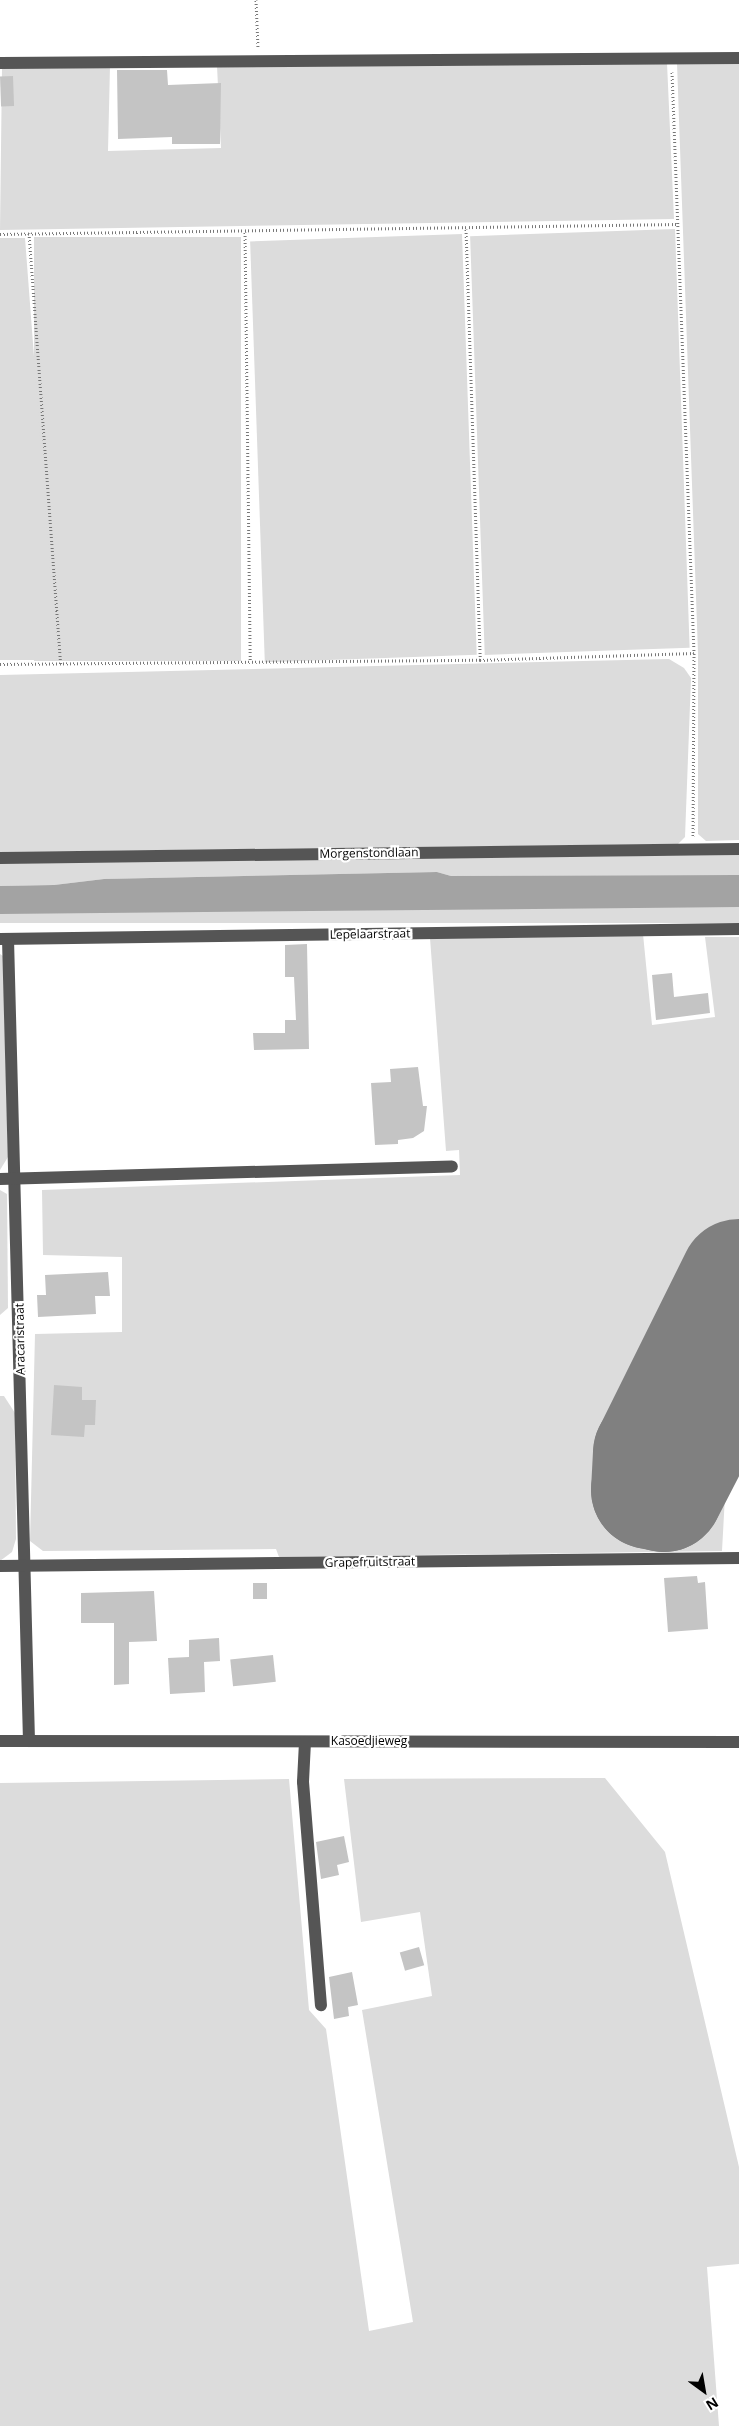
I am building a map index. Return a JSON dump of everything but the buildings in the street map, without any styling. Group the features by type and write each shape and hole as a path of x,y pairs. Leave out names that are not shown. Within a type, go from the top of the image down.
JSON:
{"street":[{"path":"0,63 739,58"},
{"name":"Morgenstondlaan","path":"0,858 739,849"},
{"name":"Lepelaarstraat","path":"4,939 739,929"},
{"name":"Aracaristraat","path":"4,939 16,1179 29,1740"},
{"path":"0,1179 452,1166"},
{"name":"Grapefruitstraat","path":"0,1566 739,1558"},
{"name":"Kasoedjieweg","path":"0,1741 739,1742"},
{"path":"305,1742 303,1782 321,2005"}],"path":[{"path":"256,0 259,62"},
{"path":"672,59 694,653 692,849"},
{"path":"0,234 466,230 679,224"},
{"path":"466,230 480,660"},
{"path":"245,232 250,662"},
{"path":"29,233 61,664"},
{"path":"0,664 480,660 694,653"}],"shaded area":[{"path":"667,63 674,219 0,230 2,67 110,66 108,151 221,148 217,66"},
{"path":"677,63 739,64 739,840 706,841 698,834 698,653"},
{"path":"675,229 690,648 485,655 470,236"},
{"path":"462,234 477,655 265,662 250,241"},
{"path":"34,237 241,237 241,661 34,661"},
{"path":"0,238 25,238 57,660 0,660"},
{"path":"669,659 684,668 691,678 685,837 678,844 0,852 0,675"},
{"path":"739,855 739,875 451,876 437,872 104,879 54,885 0,886 0,862"},
{"path":"437,872 451,876 739,875 739,907 0,914 0,886 54,885 104,879"},
{"path":"0,907 739,907 739,923 0,923"},
{"path":"643,934 652,1025 715,1017 705,937 739,937 739,1270 647,1453 646,1496 667,1499 688,1456 727,1460 722,1551 279,1557 276,1549 43,1551 30,1541 35,1334 122,1332 122,1257 43,1255 42,1190 460,1175 459,1150 446,1151 430,938"},
{"path":"0,954 3,956 8,1157 0,1170"},
{"path":"0,1190 7,1194 8,1308 0,1315"},
{"path":"0,1396 4,1396 15,1413 16,1539 12,1552 0,1561"},
{"path":"605,1778 665,1852 739,2167 739,2264 707,2267 719,2426 0,2426 0,1783 289,1779 309,2010 326,2029 369,2331 413,2322 362,2010 432,1996 420,1912 361,1922 344,1779"}],"runway":[{"path":"739,1278 652,1453 650,1490 664,1493 739,1348"}]}
